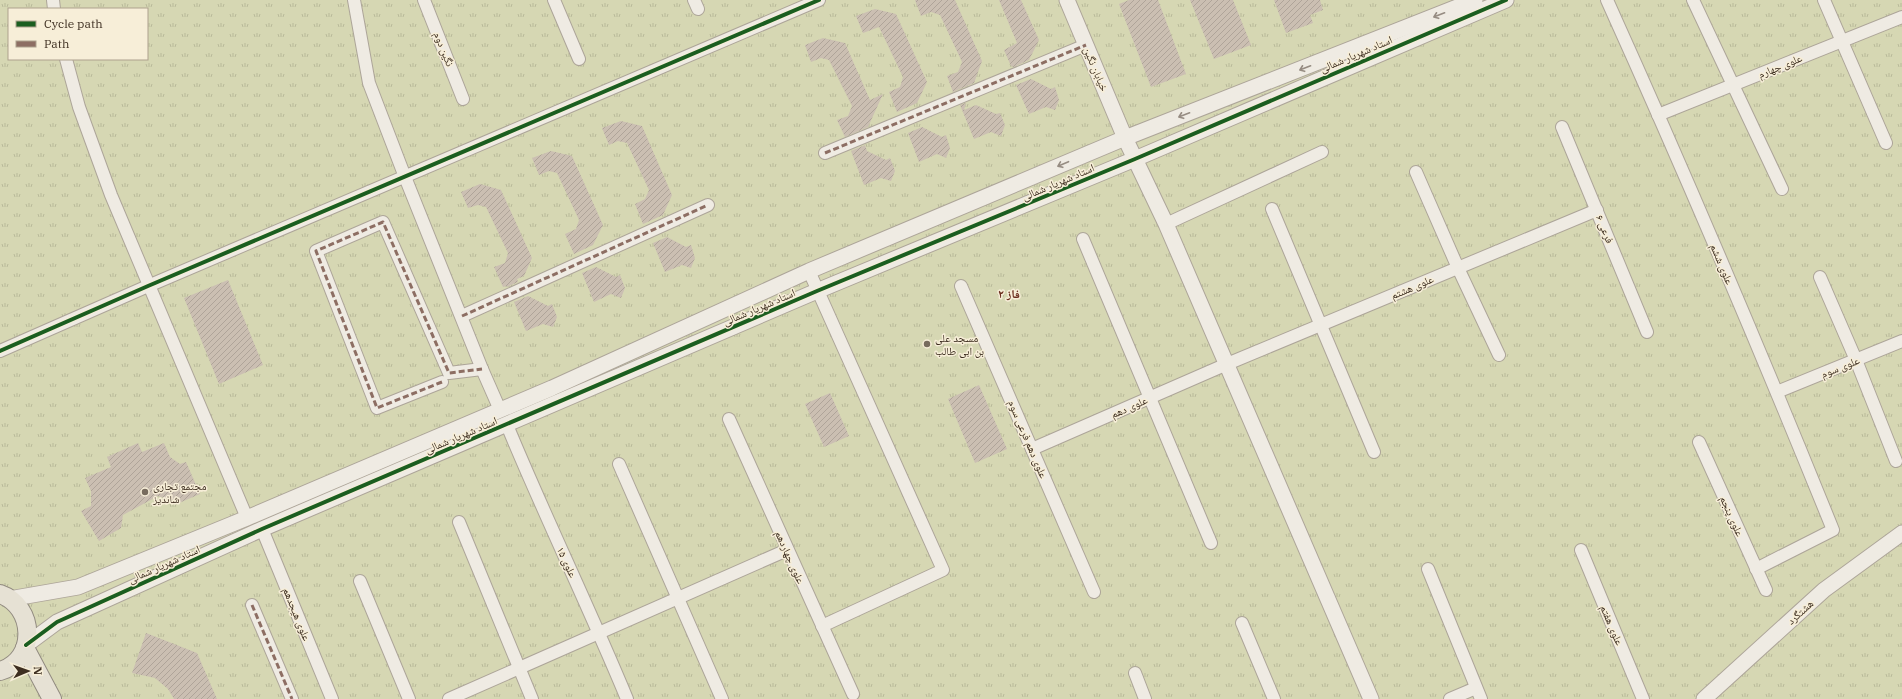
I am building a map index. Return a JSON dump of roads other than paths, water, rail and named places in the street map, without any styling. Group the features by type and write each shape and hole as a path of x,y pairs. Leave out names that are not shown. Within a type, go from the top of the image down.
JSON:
{"main road":[{"path":"0,671 13,664 26,646 28,633 26,621 21,610 3,594"},
{"path":"26,646 52,699"}],"street":[{"path":"354,0 369,83 482,369 507,425"},
{"name":"نگین دوم","path":"424,0 463,99"},
{"path":"554,0 579,59"},
{"path":"0,351 148,286 819,0"},
{"name":"خیابان نگین","path":"1067,0 1125,138 1166,224 1371,699"},
{"name":"استاد شهریار شمالی","path":"3,594 78,587 247,518 552,388 809,271 1125,138 1475,0"},
{"name":"استاد شهریار شمالی","path":"26,646 57,622 262,529 817,291 1135,159 1506,0"},
{"name":"علوی ششم","path":"1607,0 1777,392 1833,530 1756,568"},
{"path":"1693,0 1782,189"},
{"path":"1824,0 1886,143"},
{"name":"علوی چهارم","path":"1658,115 1902,17"},
{"path":"824,154 1086,45"},
{"path":"66,60 79,107 111,195 148,286 247,518"},
{"name":"فرعی ۶","path":"1562,127 1647,332"},
{"path":"1166,224 1322,152"},
{"path":"1416,172 1458,268 1499,355"},
{"path":"462,316 708,205"},
{"path":"1272,210 1374,452"},
{"name":"علوی هشتم","path":"1227,364 1596,210"},
{"path":"442,382 377,408 316,251 383,222 449,373 482,369"},
{"path":"1083,239 1148,398 1211,543"},
{"path":"809,271 942,570 822,626"},
{"path":"1820,276 1856,360 1896,461"},
{"name":"علوی دهم فرعی سوم","path":"961,286 1094,592"},
{"name":"علوی سوم","path":"1777,392 1902,341"},
{"name":"علوی دهم","path":"1032,449 1227,364"},
{"name":"علوی چهاردهم","path":"728,419 853,694"},
{"name":"علوی ۱۵","path":"507,425 530,480 599,632 627,699"},
{"name":"علوی پنجم","path":"1699,442 1766,590"},
{"path":"619,464 722,699"},
{"path":"459,522 532,699"},
{"name":"علوی هیجدهم","path":"262,529 332,699"},
{"name":"هشتگرد","path":"1704,699 1824,590 1902,533"},
{"path":"450,699 787,550"},
{"name":"علوی هفتم","path":"1581,550 1643,699"},
{"path":"1428,569 1478,693 1450,699"},
{"path":"360,581 409,699"},
{"path":"252,605 292,699"},
{"path":"1242,623 1274,699"},
{"path":"1135,673 1146,699"}],"place":[{"name":"مسجد علی بن ابی طالب","path":"927,344"},
{"name":"مجتمع تجاری شاندیز","path":"145,492"}],"district":[{"name":"فاز ۲","path":"1009,294"}]}
